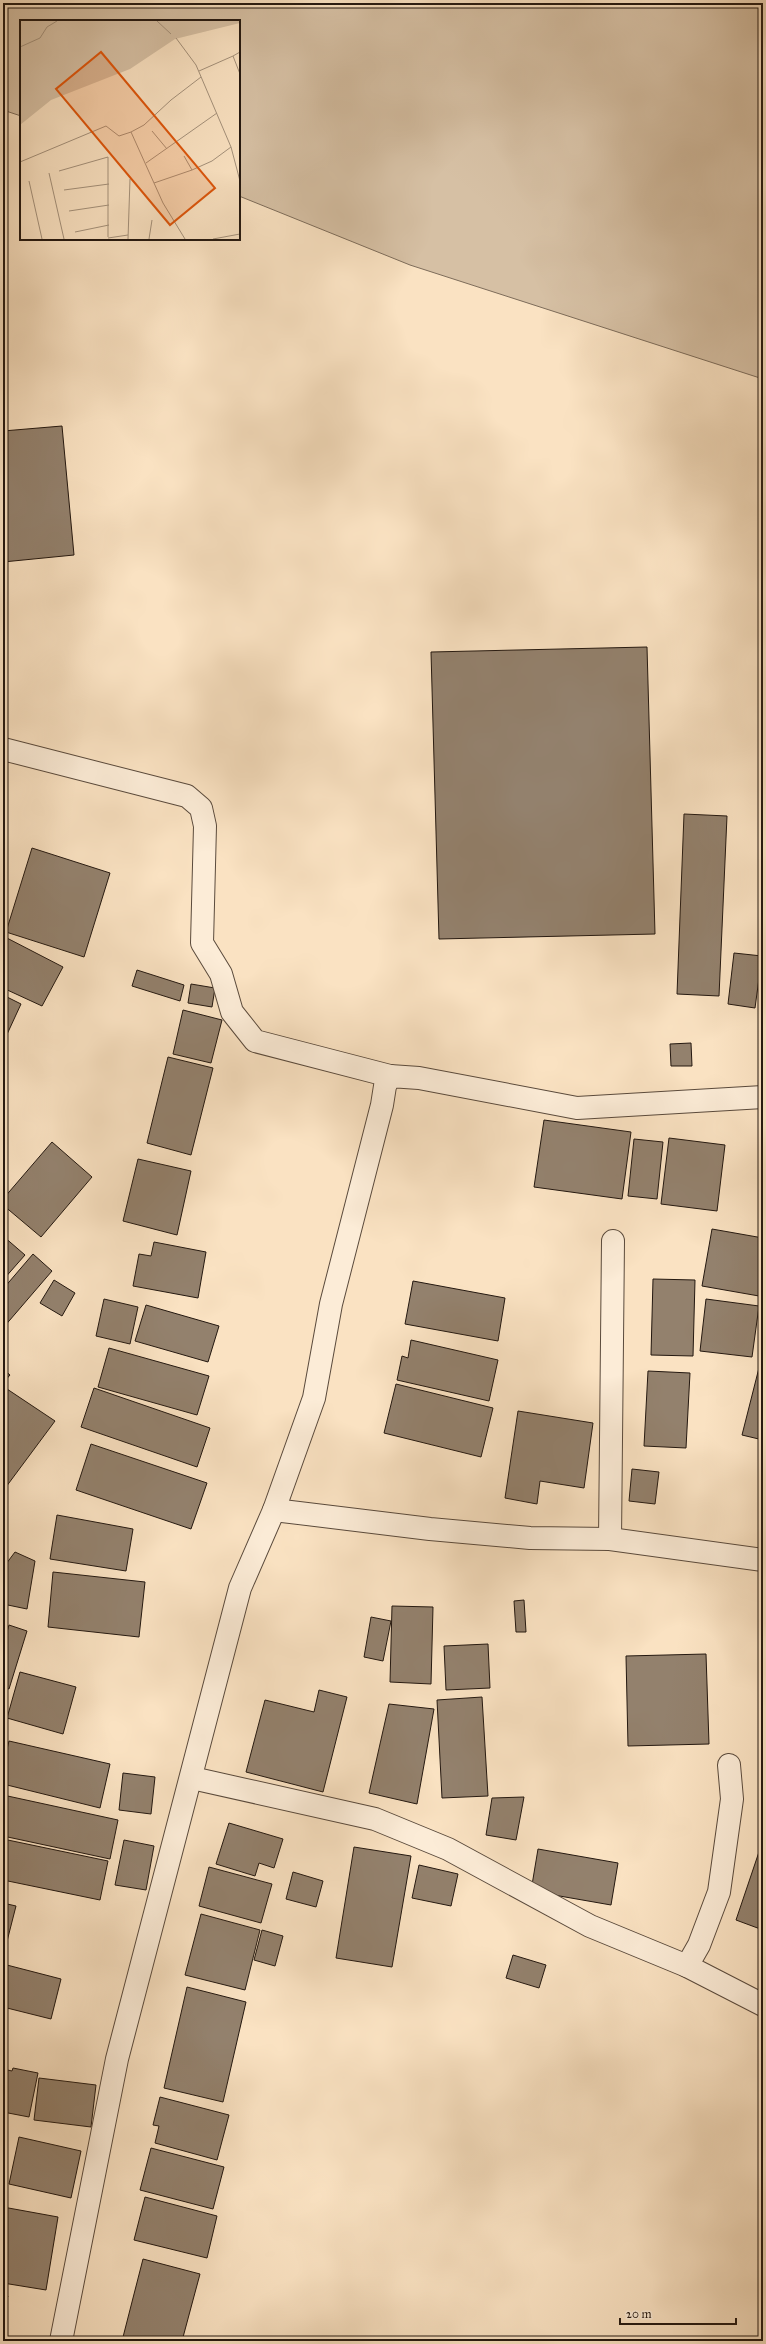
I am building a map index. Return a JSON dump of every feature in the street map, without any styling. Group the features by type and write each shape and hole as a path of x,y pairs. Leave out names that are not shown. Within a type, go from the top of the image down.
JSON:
{"street":[{"path":"3,749 187,796 201,808 205,826 202,942 221,974 232,1012 255,1041 390,1076 420,1078 577,1108 763,1097"},
{"path":"61,2341 117,2059 192,1778 240,1588 274,1510 314,1398 331,1304 382,1106 385,1086 390,1076"},
{"path":"610,1539 613,1241"},
{"path":"274,1510 446,1531 530,1538 610,1539 763,1560"},
{"path":"687,1966 699,1945 719,1892 732,1799 728,1765"},
{"path":"192,1778 375,1820 448,1849 590,1926 687,1966 763,2005"}],"shaded area":[{"path":"3,3 763,3 763,379 410,265 240,196 240,20 20,20 20,116 3,110"}],"building":[{"path":"62,426 74,555 3,562 3,431"},
{"path":"647,647 655,934 439,939 431,652"},
{"path":"684,814 727,816 719,996 677,994"},
{"path":"32,848 110,873 84,957 6,932"},
{"path":"3,936 63,967 42,1006 3,988"},
{"path":"734,953 762,956 755,1008 728,1004"},
{"path":"137,970 184,985 180,1001 132,986"},
{"path":"191,984 215,988 212,1007 188,1003"},
{"path":"3,995 21,1004 3,1043"},
{"path":"183,1010 222,1020 211,1063 173,1054"},
{"path":"691,1043 692,1066 671,1066 670,1044"},
{"path":"168,1057 213,1068 191,1155 147,1143"},
{"path":"544,1120 631,1132 622,1199 534,1187"},
{"path":"669,1138 725,1145 717,1211 661,1204"},
{"path":"634,1139 663,1142 657,1199 628,1196"},
{"path":"52,1142 92,1177 41,1237 3,1205 3,1199"},
{"path":"138,1159 191,1171 177,1235 123,1221"},
{"path":"712,1229 763,1238 763,1274 759,1296 702,1286"},
{"path":"3,1236 25,1255 3,1280"},
{"path":"154,1242 206,1252 198,1298 133,1286 139,1254 151,1256"},
{"path":"33,1254 52,1271 3,1328 3,1289"},
{"path":"653,1279 695,1280 693,1356 651,1355"},
{"path":"54,1280 75,1293 62,1316 40,1303"},
{"path":"413,1281 505,1298 498,1341 405,1324"},
{"path":"104,1299 138,1307 130,1344 96,1336"},
{"path":"706,1299 759,1306 752,1357 700,1351"},
{"path":"146,1305 219,1326 208,1362 135,1341"},
{"path":"411,1340 498,1360 489,1401 397,1380 402,1356 408,1358"},
{"path":"109,1348 209,1376 197,1415 98,1387"},
{"path":"763,1352 763,1440 742,1435"},
{"path":"3,1369 10,1375 3,1383"},
{"path":"648,1371 690,1373 686,1448 644,1446"},
{"path":"396,1384 493,1408 481,1457 384,1433"},
{"path":"94,1388 210,1428 197,1467 81,1427"},
{"path":"7,1389 55,1421 3,1491 3,1394"},
{"path":"518,1411 593,1423 584,1488 540,1481 537,1504 505,1498"},
{"path":"91,1444 207,1483 191,1529 76,1490"},
{"path":"632,1469 659,1472 655,1504 629,1501"},
{"path":"57,1515 133,1529 126,1571 50,1559"},
{"path":"15,1552 35,1561 27,1609 3,1604 3,1568"},
{"path":"53,1572 145,1582 139,1637 48,1627"},
{"path":"524,1600 526,1632 516,1632 514,1601"},
{"path":"392,1606 433,1607 431,1684 390,1682"},
{"path":"371,1617 391,1621 383,1661 364,1657"},
{"path":"9,1625 27,1631 9,1689 3,1687 3,1646"},
{"path":"488,1644 490,1688 446,1690 444,1646"},
{"path":"706,1654 709,1744 628,1746 626,1656"},
{"path":"20,1672 76,1687 63,1734 7,1718"},
{"path":"319,1690 347,1697 323,1792 246,1772 265,1700 314,1712"},
{"path":"482,1697 488,1796 442,1798 437,1700"},
{"path":"389,1704 434,1709 417,1804 369,1793"},
{"path":"9,1741 110,1764 100,1808 3,1784 3,1766"},
{"path":"123,1773 155,1777 151,1814 119,1810"},
{"path":"3,1795 118,1820 110,1859 3,1836"},
{"path":"524,1797 516,1840 486,1835 492,1798"},
{"path":"229,1823 283,1839 274,1868 259,1863 255,1876 216,1864"},
{"path":"3,1839 108,1861 100,1900 3,1880"},
{"path":"124,1840 154,1846 146,1890 115,1885"},
{"path":"763,1840 763,1930 736,1920"},
{"path":"354,1847 411,1856 392,1967 336,1958"},
{"path":"538,1849 618,1863 611,1905 531,1891"},
{"path":"419,1865 458,1874 451,1906 412,1898"},
{"path":"209,1867 272,1884 261,1923 199,1906"},
{"path":"293,1872 323,1881 316,1907 286,1899"},
{"path":"3,1903 16,1906 3,1957"},
{"path":"201,1914 260,1930 245,1990 185,1975"},
{"path":"262,1930 283,1936 275,1966 254,1960"},
{"path":"513,1955 546,1965 539,1988 506,1978"},
{"path":"3,1964 61,1979 51,2019 3,2007"},
{"path":"187,1987 246,2002 223,2102 164,2088"},
{"path":"13,2068 38,2073 29,2117 3,2112 3,2069 12,2071"},
{"path":"39,2078 96,2085 91,2127 34,2120"},
{"path":"160,2097 229,2115 217,2160 155,2143 159,2126 153,2125"},
{"path":"3,2132 7,2133 3,2155"},
{"path":"19,2137 81,2151 71,2198 9,2184"},
{"path":"151,2148 224,2167 213,2209 140,2190"},
{"path":"145,2197 217,2216 207,2258 134,2240"},
{"path":"3,2207 58,2217 46,2290 3,2283"},
{"path":"143,2259 200,2274 182,2341 122,2341"},
{"path":"3,2294 8,2296 3,2309"}]}
